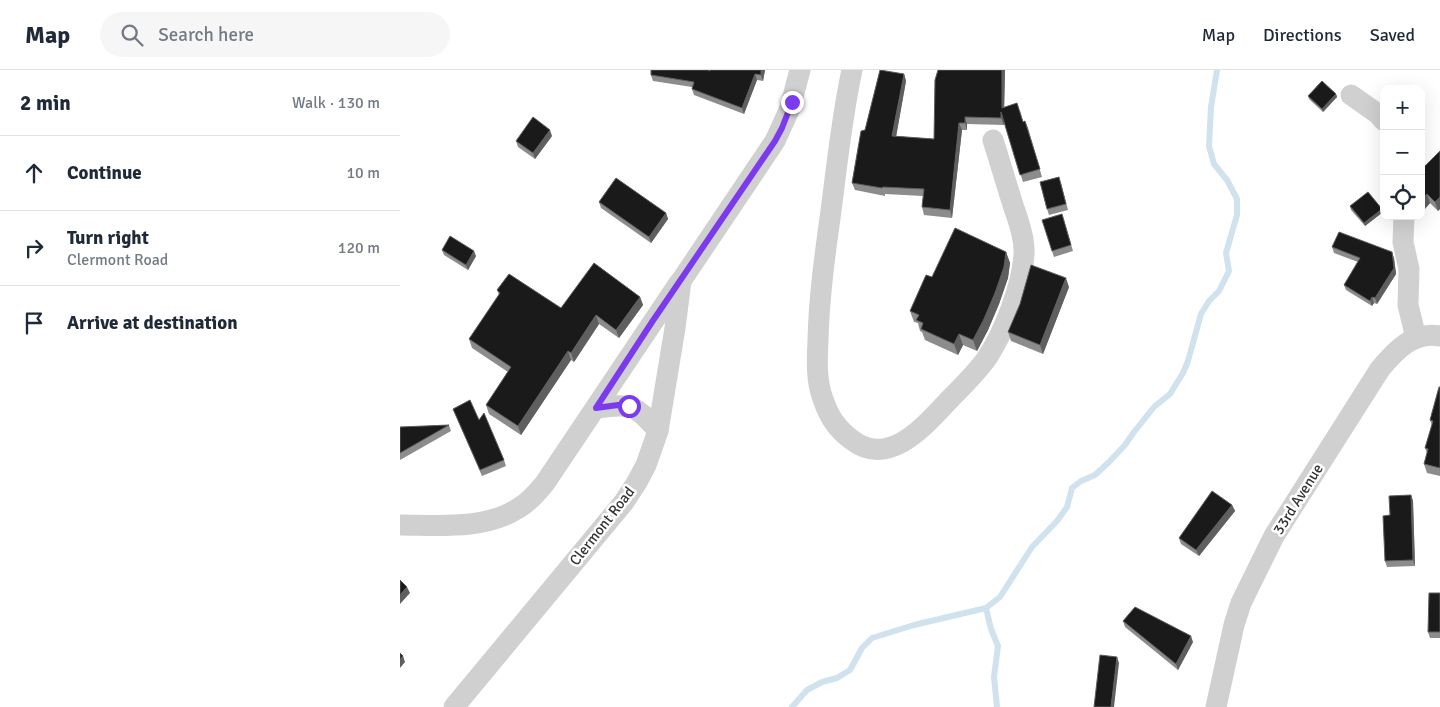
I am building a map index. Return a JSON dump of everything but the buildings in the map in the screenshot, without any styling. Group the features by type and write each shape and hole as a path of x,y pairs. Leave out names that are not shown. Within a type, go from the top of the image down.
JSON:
{"street":[{"name":"Clermont Road","path":"400,525 473,524 492,520 518,509 545,483 775,141 790,108 800,70"},
{"path":"852,70 818,306 817,367 822,398 830,417 840,431 856,443 883,450 897,445 918,432 986,359 1005,326 1020,278 1024,253 1021,232 993,140"},
{"path":"1351,95 1380,116"},
{"path":"1404,220 1403,242 1409,269 1408,306 1416,338"},
{"name":"Clermont Road","path":"454,707 624,502 637,482 646,465 658,431 681,281"},
{"name":"33rd Avenue","path":"1216,707 1239,610 1274,536 1380,369 1394,352 1416,338 1440,336"},
{"path":"596,408 618,405 629,406 643,415 658,431"}],"waterway":[{"path":"792,707 807,690 822,682 837,678 850,670 862,648 872,638 914,625 986,608 1000,597 1032,547 1057,521 1067,507 1072,488 1081,481 1095,475 1109,462 1125,445 1154,407 1170,394 1188,361 1201,314 1209,301 1219,291 1229,271 1226,253 1237,215 1237,199 1227,180 1214,164 1209,146 1211,107 1217,70"},
{"path":"986,608 991,629 998,646 994,677 997,707"}],"route":[{"path":"629,406 618,405 596,408 652,322 758,168 782,128 792,102"}]}
